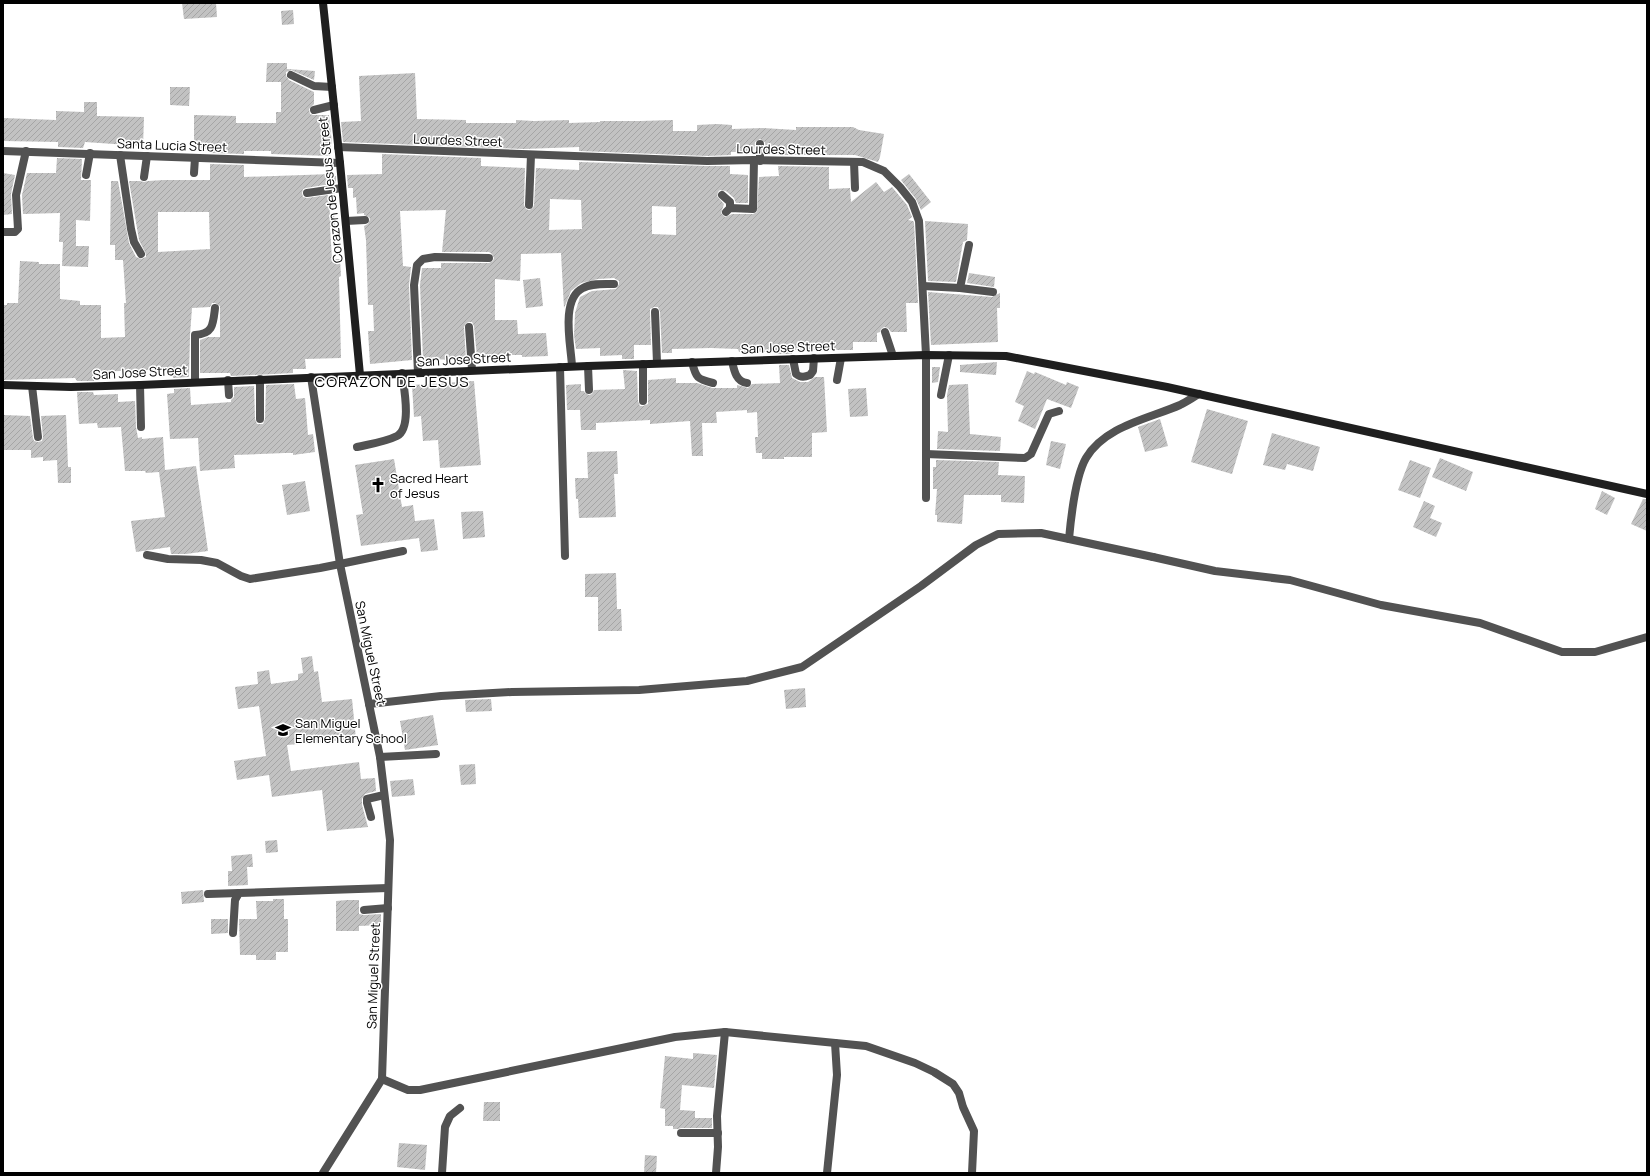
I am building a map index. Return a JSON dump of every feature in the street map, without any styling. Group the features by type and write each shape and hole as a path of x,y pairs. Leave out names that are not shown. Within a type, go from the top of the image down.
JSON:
{"street":[{"name":"Corazon de Jesus Street","path":"323,3 346,221 360,375"},
{"path":"291,75 314,86 332,87"},
{"path":"314,110 334,105"},
{"path":"722,194 730,202 728,210 753,209 757,160 760,144"},
{"name":"Lourdes Street","path":"338,147 707,161 757,160 863,162 884,171 912,202 919,221 926,355 926,498"},
{"name":"Santa Lucia Street","path":"3,151 340,163"},
{"path":"3,232 15,232 18,229 16,195 26,151"},
{"path":"86,175 90,153"},
{"path":"120,155 131,229 134,242 141,254"},
{"path":"529,205 531,155"},
{"path":"144,177 147,156"},
{"path":"194,173 196,158"},
{"path":"854,162 855,188"},
{"path":"307,193 342,188"},
{"path":"346,221 365,220"},
{"path":"960,288 968,245"},
{"path":"418,373 414,285 418,265 423,259 435,256 489,258"},
{"path":"572,366 569,309 575,293 590,285 614,284"},
{"path":"923,286 993,292"},
{"path":"195,382 195,335 210,331 214,323 215,308"},
{"path":"655,312 657,364"},
{"path":"468,327 472,370"},
{"path":"885,332 893,356"},
{"name":"San Jose Street","path":"3,385 71,387 692,362 926,355 1006,356 1199,394 1647,494"},
{"path":"941,395 949,355"},
{"path":"794,359 796,374 799,376 805,376 810,375 813,371 814,358"},
{"path":"837,380 841,358"},
{"path":"732,361 735,374 739,380 746,383"},
{"path":"692,362 695,375 700,379 713,383"},
{"path":"643,364 643,401"},
{"path":"588,366 589,390"},
{"path":"560,367 566,556"},
{"path":"357,447 398,435 404,428 406,407 402,373"},
{"name":"San Miguel Street","path":"311,377 340,564 380,757 390,840 382,1080"},
{"path":"260,379 260,419"},
{"path":"228,380 229,395"},
{"path":"140,385 141,427"},
{"path":"32,386 38,437"},
{"path":"1069,539 1076,489 1085,459 1096,444 1107,436 1140,420 1181,404 1199,394"},
{"path":"926,454 1025,458 1031,454 1049,414 1059,411"},
{"path":"369,704 441,696 512,692 639,690 747,681 802,667 921,586 976,545 998,534 1041,533 1215,571 1290,580 1381,605 1480,623 1562,652 1595,652 1647,637"},
{"path":"147,555 168,559 201,560 217,563 241,576 250,579 320,568 403,551"},
{"path":"380,757 436,754"},
{"path":"371,817 367,799 384,795"},
{"path":"208,894 388,888"},
{"path":"233,933 235,900 239,893"},
{"path":"364,910 388,908"},
{"path":"716,1173 718,1133 717,1116 725,1032"},
{"path":"322,1173 382,1080 408,1090 420,1090 675,1037 725,1032 866,1046 892,1054 934,1072 953,1084 959,1093 963,1107 974,1131 972,1173"},
{"path":"827,1173 837,1075 835,1043"},
{"path":"442,1173 445,1127 450,1116 460,1108"},
{"path":"680,1133 718,1133"}],"building":[{"path":"182,3 216,3 217,17 184,19"},
{"path":"293,10 294,24 282,25 281,11"},
{"path":"267,63 287,63 287,69 315,71 314,80 291,70 286,72 286,76 289,80 314,92 314,104 309,109 310,114 329,115 332,144 330,156 271,154 271,151 244,151 244,154 210,153 210,149 194,149 194,115 236,116 236,123 276,123 276,112 281,112 281,82 266,82"},
{"path":"415,73 417,119 466,120 466,123 516,123 516,120 569,120 569,123 673,120 673,131 697,131 697,125 717,124 732,125 732,129 763,128 796,130 796,127 853,127 859,130 884,134 878,162 855,155 778,155 766,153 765,142 760,139 755,142 754,152 731,152 731,155 707,156 579,151 579,147 524,149 343,142 341,122 361,121 359,76"},
{"path":"170,87 190,87 189,106 170,105"},
{"path":"84,102 97,102 97,116 144,117 143,146 85,142 83,148 58,147 58,142 3,141 3,118 56,120 56,111 84,112"},
{"path":"382,154 481,158 481,166 525,168 524,205 526,209 529,210 533,208 534,205 536,168 579,170 579,162 730,166 730,174 748,175 748,203 736,203 734,198 726,191 720,190 717,196 724,204 721,213 725,217 732,214 753,214 757,212 759,177 779,176 778,166 829,167 829,189 850,188 851,202 876,182 884,192 892,187 907,205 912,217 908,220 914,222 918,303 906,303 907,332 891,332 888,328 884,327 877,333 877,342 853,342 853,350 792,350 792,354 778,354 778,352 739,352 738,349 711,348 672,349 672,353 662,353 660,312 658,307 654,307 650,309 651,345 634,345 634,359 622,359 622,355 600,356 600,348 576,349 574,335 575,313 580,297 592,291 616,289 619,281 614,278 598,279 581,283 571,291 564,308 561,253 521,254 520,281 495,279 495,320 517,320 518,334 546,333 548,356 522,357 522,355 495,355 477,357 474,326 472,322 469,322 466,323 464,327 466,360 423,359 420,285 422,268 441,268 441,263 489,263 493,261 494,258 489,252 442,252 446,210 400,211 403,266 411,267 409,285 412,360 370,364 368,331 374,331 373,305 368,305 366,240 364,226 368,224 370,219 364,215 364,213 357,214 356,197 353,198 353,188 348,188 347,175 382,174","holes":["550,199 581,200 582,229 549,230","652,206 676,207 676,235 652,234"]},
{"path":"57,158 82,159 81,180 91,180 90,221 76,220 76,246 89,246 88,267 62,266 63,242 59,242 60,213 23,214 22,195 27,173 56,173"},
{"path":"210,164 244,165 244,177 332,174 332,176 336,176 336,183 306,188 303,189 302,193 303,197 307,198 328,195 330,214 334,213 335,227 330,227 332,259 340,259 341,358 305,359 306,369 293,369 293,373 231,376 230,373 200,373 200,340 208,337 220,337 220,306 212,303 210,307 192,308 189,377 173,378 173,369 94,372 94,381 77,381 75,378 3,380 3,305 7,305 7,303 18,303 20,261 39,262 39,264 60,264 60,299 80,301 80,305 101,305 101,338 125,337 124,303 126,303 123,260 115,260 115,245 110,245 111,181 118,181 129,243 136,257 141,259 146,257 146,254 139,240 129,181 210,180","holes":["158,212 209,212 210,249 158,252"]},
{"path":"3,173 15,175 11,194 12,214 3,215"},
{"path":"909,174 931,202 921,210 916,199 901,180"},
{"path":"925,221 968,224 967,240 963,242 956,282 928,281"},
{"path":"969,273 995,277 994,287 967,283"},
{"path":"540,278 543,306 526,308 523,280"},
{"path":"928,292 992,297 1000,293 1000,308 997,308 998,342 931,345"},
{"path":"997,362 996,375 960,372 960,365"},
{"path":"779,365 789,365 792,378 800,382 808,382 815,377 824,377 827,432 812,433 812,457 762,459 762,453 756,453 755,437 758,437 757,412 747,413 747,410 716,412 717,423 702,423 703,456 692,456 690,421 650,424 650,420 596,423 596,430 581,430 580,410 567,410 566,385 581,384 581,391 584,391 589,395 592,394 594,390 625,389 623,370 637,371 638,401 640,406 643,406 648,404 648,380 676,378 676,383 697,383 712,388 737,388 737,385 748,388 752,384 780,383"},
{"path":"932,367 940,367 938,382 932,383"},
{"path":"1027,371 1034,374 1035,372 1066,385 1067,382 1079,387 1071,408 1047,399 1035,429 1018,421 1024,406 1015,402"},
{"path":"474,381 481,465 440,468 438,440 423,441 421,416 414,417 412,385"},
{"path":"294,384 296,399 305,398 308,435 313,434 315,452 293,455 293,453 285,453 234,455 235,468 200,471 198,438 170,439 167,394 174,393 174,389 190,388 191,405 231,402 234,397 234,387 254,386 255,419 257,424 263,424 265,419 266,385"},
{"path":"968,384 970,434 1001,437 1000,451 937,449 938,431 948,432 947,395 949,385"},
{"path":"866,388 868,416 850,417 848,389"},
{"path":"77,392 93,392 94,395 118,394 118,402 135,401 138,438 163,437 165,470 196,466 208,551 186,554 171,554 170,547 136,552 131,521 165,517 159,472 146,473 145,471 125,471 121,427 98,428 97,423 79,424"},
{"path":"1207,409 1248,421 1232,474 1191,462"},
{"path":"3,415 30,416 33,438 34,441 38,442 42,441 43,437 41,416 66,415 68,467 71,467 71,483 58,483 57,460 43,461 43,457 31,458 31,450 3,450"},
{"path":"1160,419 1168,446 1145,452 1138,427"},
{"path":"1272,433 1320,447 1313,471 1287,464 1285,470 1263,465"},
{"path":"1051,441 1066,444 1060,469 1046,465"},
{"path":"617,451 618,474 614,474 616,517 579,518 575,478 588,478 587,452"},
{"path":"1440,458 1473,472 1466,491 1432,477"},
{"name":"Sacred Heart of Jesus","path":"394,459 402,507 413,505 415,521 434,519 438,550 421,552 419,538 361,546 356,515 363,514 355,465"},
{"path":"936,460 999,462 998,475 1025,476 1024,503 1001,502 1001,495 964,495 962,524 937,522 937,515 935,515 937,489 933,489 933,467 936,467"},
{"path":"1410,460 1431,468 1420,498 1398,490"},
{"path":"305,481 310,511 287,515 282,485"},
{"path":"1602,491 1615,498 1607,515 1595,509"},
{"path":"1643,499 1647,499 1647,531 1631,524"},
{"path":"1424,501 1435,506 1430,518 1442,523 1436,537 1413,527"},
{"path":"483,511 485,537 463,539 461,512"},
{"path":"616,573 617,609 621,609 622,631 598,631 598,597 585,597 585,574"},
{"path":"312,656 314,672 318,671 322,702 352,699 356,739 287,745 291,771 359,762 361,779 375,778 376,791 365,794 362,799 362,805 368,827 327,831 322,790 272,797 269,775 237,780 234,761 266,756 259,706 238,709 235,687 258,684 257,672 269,670 271,684 298,680 298,674 303,673 301,658"},
{"path":"805,688 806,707 786,709 784,690"},
{"path":"491,699 492,711 466,712 465,700"},
{"path":"433,715 438,745 405,750 400,721"},
{"path":"475,764 476,784 461,785 459,765"},
{"path":"413,779 415,795 392,797 390,781"},
{"path":"277,840 278,852 266,853 265,841"},
{"path":"252,854 253,867 247,867 248,885 228,886 228,871 232,871 231,856"},
{"path":"203,890 204,902 182,904 181,892"},
{"path":"273,899 284,899 284,919 288,919 288,952 276,952 276,960 256,960 256,955 240,955 239,919 257,919 256,901 273,901"},
{"path":"359,900 359,914 381,914 381,925 359,926 359,931 336,931 336,901"},
{"path":"211,919 228,919 228,933 211,934"},
{"path":"693,1053 717,1055 714,1088 682,1085 680,1110 695,1111 695,1118 712,1118 712,1128 673,1129 673,1126 665,1126 665,1109 660,1108 665,1056 693,1059"},
{"path":"484,1102 500,1102 500,1121 483,1121"},
{"path":"399,1143 427,1145 425,1170 397,1167"},
{"path":"645,1155 657,1156 656,1173 644,1173"}],"place":[{"name":"Sacred Heart of Jesus","path":"378,485"},
{"name":"San Miguel Elementary School","path":"283,730"}],"district":[{"name":"CORAZON DE JESUS","path":"392,382"}]}
